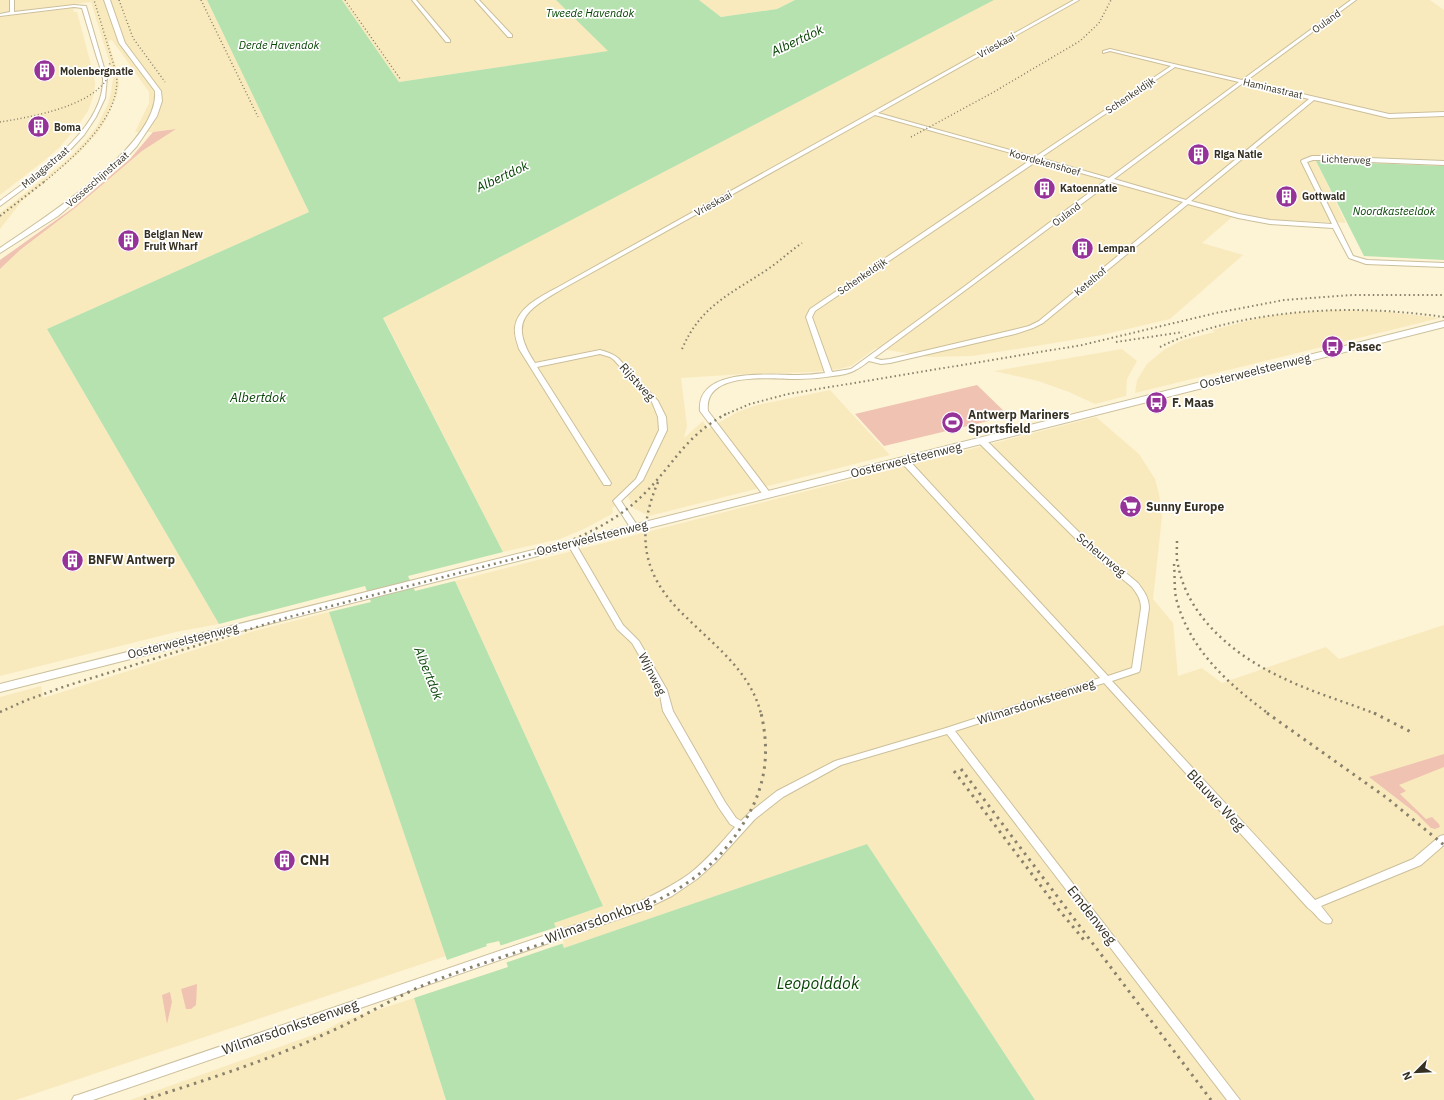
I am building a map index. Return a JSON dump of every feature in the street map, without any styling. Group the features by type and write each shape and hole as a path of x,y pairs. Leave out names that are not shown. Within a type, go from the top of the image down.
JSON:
{"main road":[{"name":"Oosterweelsteenweg","path":"0,688 366,594 1443,325"}],"street":[{"path":"0,15 12,13 12,0"},
{"name":"Vosseschijnstraat","path":"0,251 55,214 114,166 135,145 154,116 159,101 158,91 122,43 107,0"},
{"path":"414,0 448,41"},
{"path":"477,0 510,36"},
{"name":"Vrieskaai","path":"607,484 532,366 518,340 516,329 527,311 537,301 1077,0"},
{"name":"Ouland","path":"829,374 853,370 869,359 1354,0"},
{"name":"Malagastraat","path":"0,204 50,165 69,148 89,124 100,106 105,89 105,78 84,7 74,6 12,13"},
{"name":"Haminastraat","path":"1105,52 1109,49 1389,116 1444,114"},
{"name":"Schenkeldijk","path":"829,374 809,317 812,310 1175,65"},
{"name":"Ketelhof","path":"869,359 881,362 887,361 1031,327 1041,322 1186,201 1313,98"},
{"name":"Koordekenshoef","path":"874,113 1255,220 1335,226"},
{"name":"Lichterweg","path":"1444,163 1319,158 1307,159 1304,161 1335,226 1352,257 1366,262 1444,266"},
{"name":"Rijstweg","path":"532,366 600,352 616,359 655,401 662,417 663,430 639,480 617,501 635,528"},
{"path":"767,494 704,411 703,407 708,393 722,384 742,377 829,374"},
{"name":"Scheurweg","path":"982,440 1087,545 1127,577 1141,593 1145,601 1145,608 1136,670 1105,680"},
{"name":"Wilmarsdonksteenweg","path":"741,826 780,794 838,763 950,730 1105,680 904,460"},
{"name":"Wijnweg","path":"571,543 620,626 635,641 663,690 668,711 722,805 733,821 741,826"},
{"name":"Blauwe Weg","path":"1105,680 1327,920"},
{"name":"Emdenweg","path":"950,730 1234,1100"},
{"name":"Wilmarsdonkbrug","path":"502,955 635,909 668,893 687,880 712,859 741,826"},
{"path":"1312,905 1417,862 1444,839"},
{"name":"Wilmarsdonksteenweg","path":"78,1100 502,955"}],"shaded area":[{"path":"0,0 207,0 309,212 47,329 219,624 176,632 0,676 0,269 20,250 75,208 142,151 175,129 153,132 135,132 149,103 149,92 112,40 108,41 118,73 119,85 117,95 105,121 98,132 79,153 22,201 0,229 0,213 67,160 97,126 108,104 113,78 91,2 0,13"},
{"path":"342,0 556,0 609,51 399,82"},
{"path":"699,0 795,0 777,9 721,17"},
{"path":"994,0 1430,0 1444,10 1444,166 1316,161 1346,223 1262,219 1238,212 1202,243 1243,255 1170,319 1102,335 972,356 929,357 876,348 851,366 839,369 814,372 681,378 687,426 684,438 703,421 708,429 737,412 757,405 830,390 890,455 649,516 633,508 628,496 612,508 612,514 586,528 560,539 503,552 383,317"},
{"path":"73,8 74,12 77,12 95,83 94,94 88,111 60,147 0,195 0,17"},
{"path":"176,129 142,151 75,208 20,250 0,269 0,260 73,208 130,159 153,132"},
{"path":"1334,310 1380,311 1440,318 1135,393 1137,380 1147,364 1165,349 1183,340 1215,332 1212,330 1263,317 1300,312"},
{"path":"1122,349 1137,361 1127,379 1126,396 1095,404 1069,392 1038,381 994,371"},
{"path":"977,385 1009,416 884,446 855,414"},
{"path":"1096,417 1139,454 1155,479 1159,494 1162,517 1153,599 1173,623 1178,676 1202,668 1222,683 1326,647 1339,659 1444,625 1444,1100 1035,1100 867,844 564,948 553,923 603,906 455,581"},
{"name":"CNH","path":"329,612 446,956 16,1100 0,1100 0,697 41,686 43,698 254,631"},
{"path":"1444,754 1444,767 1399,785 1406,791 1400,794 1426,819 1432,817 1439,824 1440,827 1435,829 1431,828 1417,814 1369,777"},
{"path":"197,984 196,1005 191,1009 186,1009 181,989"},
{"path":"170,992 172,1002 167,1024 162,995"},
{"path":"414,998 446,1100 130,1100 324,1031 340,1022"}],"water":[{"path":"207,0 342,0 399,82 608,51 556,0 699,0 721,17 777,9 795,0 994,0 383,318 503,552 408,576 415,591 455,581 603,906 554,923 564,948 867,844 1035,1100 446,1100 414,998 508,967 499,941 486,944 487,946 447,960 329,612 371,602 365,586 219,624 47,329 309,212"},
{"name":"Noordkasteeldok","path":"1316,161 1444,166 1444,260 1364,256"}],"pier":[{"path":"557,927 564,943 505,963 499,946"}],"railway":[{"path":"44,182 82,148 105,119 112,104 116,88 116,72 94,0"},
{"path":"119,0 133,38 165,82"},
{"path":"201,0 258,117"},
{"path":"345,0 401,80"},
{"path":"911,137 992,93 1080,41 1099,23 1111,0"},
{"path":"0,122 43,114 73,104 87,97 99,89 107,79 110,61"},
{"path":"0,216 45,181"},
{"path":"682,349 698,321 718,302 772,266 802,243"},
{"path":"725,415 750,404 788,394 1082,345 1216,313 1284,300 1352,295 1444,295"},
{"path":"1160,347 1187,335 1216,327 1235,322 1287,313 1366,310 1392,311 1444,317"},
{"path":"1116,342 1183,332"},
{"path":"0,712 27,700 66,686 289,617 540,552 568,542 608,522 633,504 655,483 681,451 700,431 725,415"},
{"path":"658,482 651,502 645,538 647,555 652,571 660,587 672,602 741,672 756,699 761,714"},
{"path":"1177,541 1178,565 1184,585 1192,603 1204,619 1233,648 1250,660 1285,679 1307,689 1376,714"},
{"path":"1174,564 1176,598 1182,616 1200,649 1225,678 1269,714"},
{"path":"144,1100 236,1070 281,1053 339,1027 424,985 627,914 651,904 673,892 694,878 713,862 730,842 753,806 762,781 764,768 765,741 761,713"},
{"path":"1267,713 1387,798 1444,845"},
{"path":"1376,714 1413,733"},
{"path":"961,769 1211,1100"},
{"path":"954,771 1059,910 1084,940"}],"place":[{"name":"Molenbergnatie","path":"44,71"},
{"name":"Boma","path":"38,127"},
{"name":"Riga Natie","path":"1198,154"},
{"name":"Katoennatie","path":"1045,188"},
{"name":"Gottwald","path":"1287,196"},
{"name":"Belgian New Fruit Wharf","path":"128,240"},
{"name":"Lempan","path":"1082,248"},
{"name":"Pasec","path":"1333,347"},
{"name":"F. Maas","path":"1157,403"},
{"name":"Antwerp Mariners Sportsfield","path":"953,422"},
{"name":"Sunny Europe","path":"1131,507"},
{"name":"BNFW Antwerp","path":"72,560"},
{"name":"CNH","path":"284,860"}],"water label":[{"name":"Tweede Havendok","path":"590,13"},
{"name":"Albertdok","path":"797,40"},
{"name":"Derde Havendok","path":"279,45"},
{"name":"Albertdok","path":"502,176"},
{"name":"Albertdok","path":"258,397"},
{"name":"Albertdok","path":"429,673"},
{"name":"Leopolddok","path":"818,983"}]}
